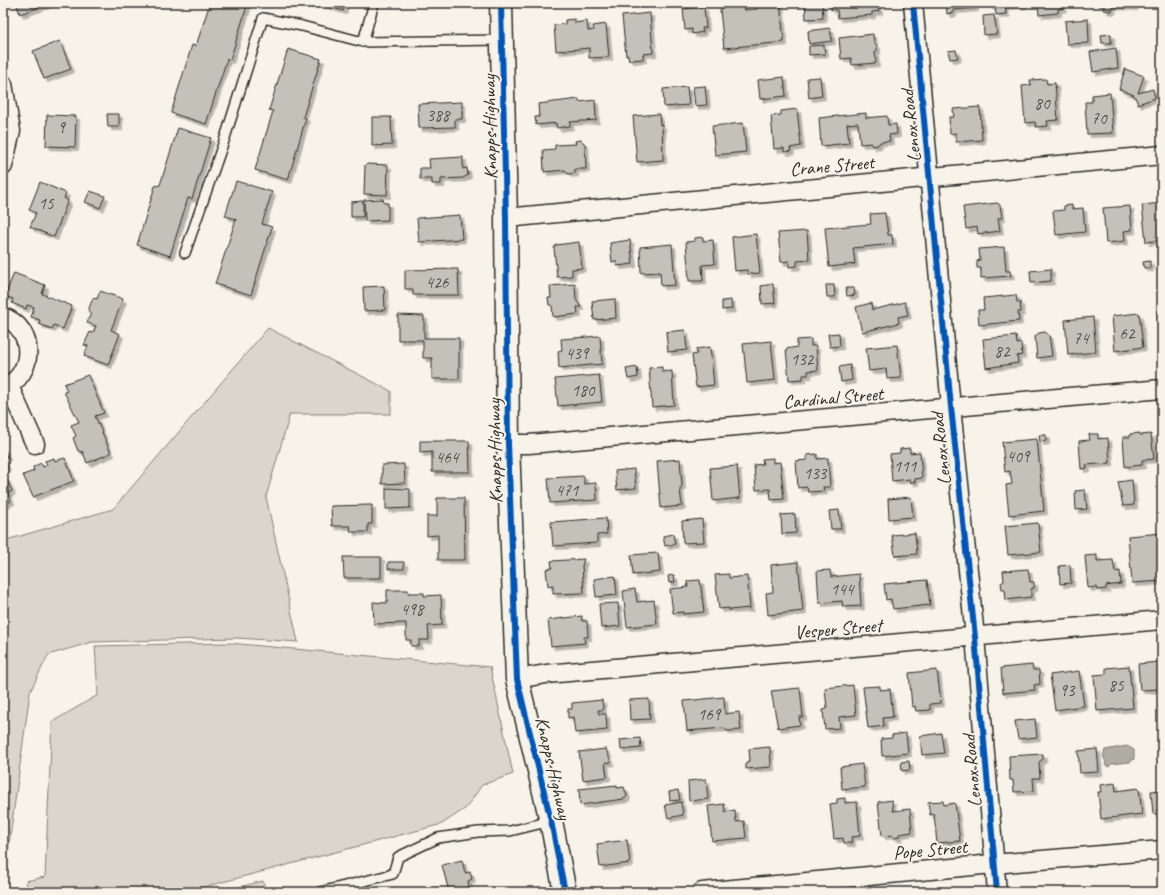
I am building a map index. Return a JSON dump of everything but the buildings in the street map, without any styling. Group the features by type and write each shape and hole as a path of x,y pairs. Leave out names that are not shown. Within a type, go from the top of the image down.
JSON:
{"street":[{"name":"Knapps Highway","path":"501,3 506,218 508,444 517,679 551,822 565,892"},
{"name":"Lenox Road","path":"912,3 975,637 997,892"},
{"path":"3,84 11,131 3,166"},
{"name":"Crane Street","path":"506,218 1162,155"},
{"path":"3,317 18,326 25,337 28,350 27,362 22,374 6,387 35,444"},
{"name":"Cardinal Street","path":"508,444 529,444 1162,389"},
{"name":"Vesper Street","path":"517,679 546,674 1162,620"},
{"name":"Pope Street","path":"702,892 994,864 1162,850"}],"lane":[{"path":"364,42 374,3"},
{"path":"185,253 225,138 263,18 302,26 364,42 502,40"},
{"path":"320,892 392,874 398,857 438,838 478,832 510,831 551,822"}],"shaded area":[{"path":"268,328 391,391 391,414 290,414 266,497 298,642 237,638 92,642 48,655 30,692 3,888 3,541 113,509"},
{"path":"229,643 490,667 513,774 482,785 466,808 442,824 185,892 29,892 26,881 45,877 52,722 98,695 95,646"},
{"path":"1127,746 1134,750 1134,759 1130,762 1111,764 1109,767 1105,765 1106,762 1103,756 1105,750"},
{"path":"263,881 266,892 219,892"}],"cycle path":[{"path":"501,3 506,218 508,444 517,679 551,821 565,892"},
{"path":"913,3 951,407 975,637 997,892"}]}
